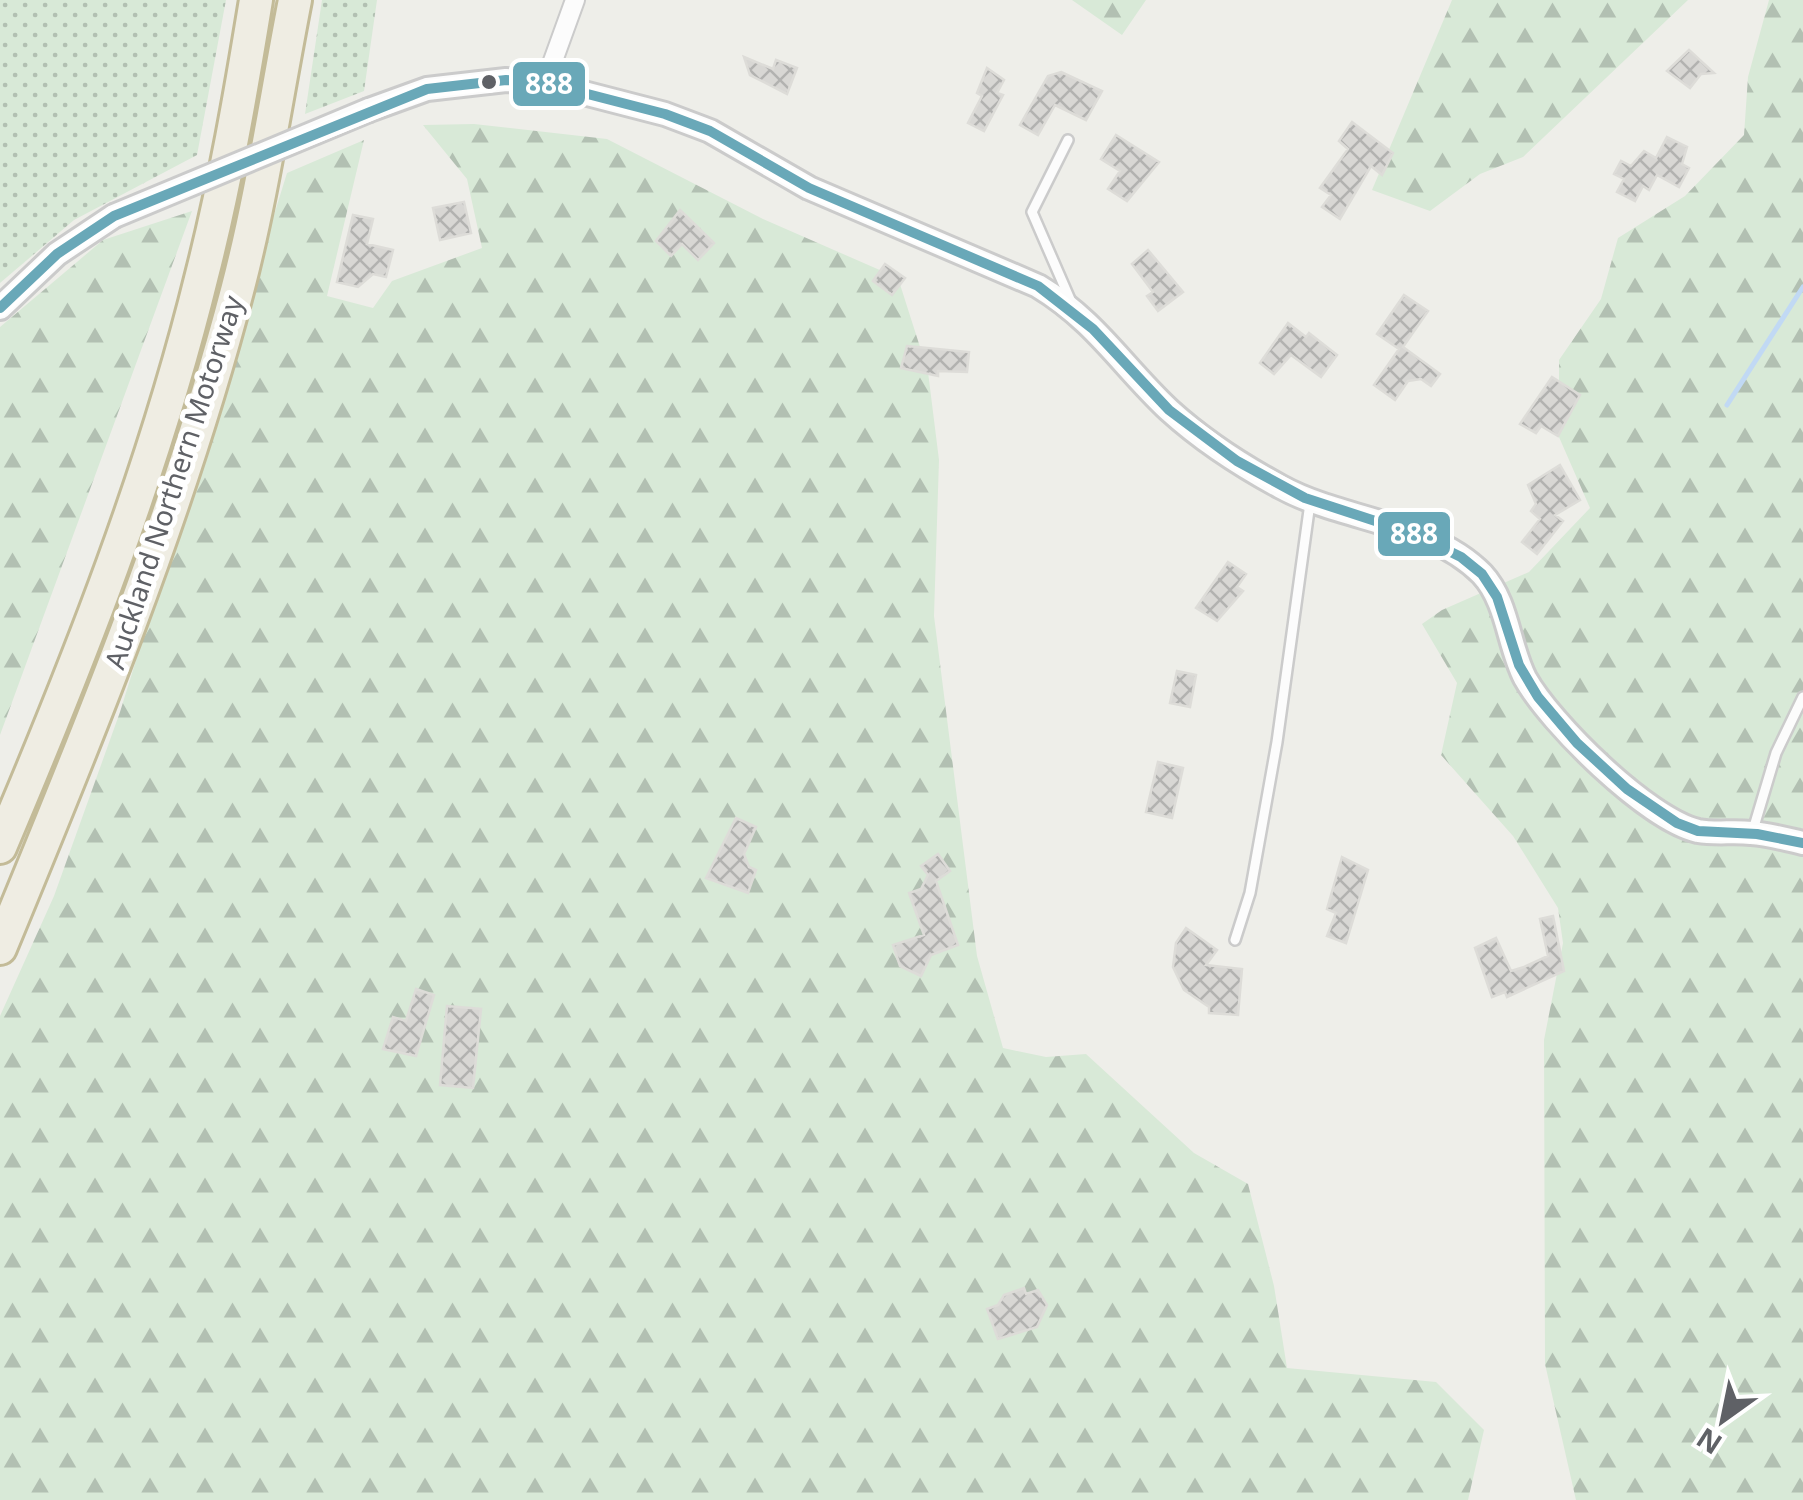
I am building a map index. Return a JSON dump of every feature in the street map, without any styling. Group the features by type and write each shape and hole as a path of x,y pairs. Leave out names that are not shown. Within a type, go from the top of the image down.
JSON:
{"highway":[{"name":"Auckland Northern Motorway","path":"0,847 61,702 135,499 202,276 256,0"},
{"name":"Auckland Northern Motorway","path":"0,948 132,621 201,415 237,288 295,0"}],"street":[{"path":"545,83 575,0"},
{"path":"0,308 56,254 114,216 426,90 464,82 545,83 665,114 710,130 809,188 1004,270 1073,307 1168,409 1206,440 1311,501 1406,532 1466,561 1497,594 1518,664 1534,694 1564,729 1653,811 1701,832 1753,833 1803,842"}],"lane":[{"path":"1068,140 1036,196 1032,212 1073,307"},
{"path":"1235,940 1254,874 1311,501"},
{"path":"1753,833 1776,753 1803,696"}],"green space":[{"path":"0,0 226,0 197,155 74,220 0,283"},
{"path":"322,0 377,0 364,91 305,114"},
{"path":"1072,0 1146,0 1122,35"},
{"path":"1452,0 1688,0 1523,157 1480,174 1430,211 1372,190"},
{"path":"1769,0 1803,0 1803,1500 1576,1500 1545,1364 1544,1040 1563,943 1558,908 1513,836 1441,755 1457,683 1422,624 1442,610 1529,572 1590,508 1559,437 1559,360 1601,299 1618,238 1685,196 1744,135 1748,77"},
{"path":"474,124 607,139 763,219 898,278 928,372 939,460 934,616 977,956 1003,1048 1046,1057 1086,1054 1194,1153 1248,1184 1274,1286 1287,1368 1436,1382 1484,1430 1468,1500 0,1500 0,1016 54,896 120,712 287,173 364,140 327,296 373,308 392,281 482,248 467,179 423,125"},
{"path":"192,211 0,735 0,327 103,240"}],"building":[{"path":"1689,50 1714,73 1701,74 1690,88 1667,71"},
{"path":"744,57 773,69 776,60 797,68 787,94 750,75"},
{"path":"987,68 1004,80 997,93 1003,95 984,131 968,123 982,96 977,93"},
{"path":"1061,72 1102,91 1086,120 1055,105 1038,135 1020,125 1048,76"},
{"path":"1352,122 1393,153 1382,175 1371,166 1340,219 1322,207 1331,195 1320,188 1348,149 1339,141"},
{"path":"1116,135 1159,162 1127,201 1108,189 1120,171 1101,159"},
{"path":"1667,137 1687,147 1682,164 1689,168 1679,187 1657,175 1649,190 1643,186 1635,201 1617,192 1624,179 1614,174 1621,161 1631,166 1644,151 1656,158"},
{"path":"464,202 471,233 440,240 433,208"},
{"path":"680,210 714,243 698,260 682,244 671,256 656,241"},
{"path":"353,215 373,219 367,244 393,250 386,277 373,274 358,287 337,282"},
{"path":"1148,250 1183,292 1158,311 1147,296 1153,292 1132,264"},
{"path":"885,264 905,278 892,295 873,281"},
{"path":"1404,295 1428,311 1403,347 1440,374 1431,386 1421,379 1408,381 1395,400 1374,385 1399,349 1377,334"},
{"path":"1288,323 1306,337 1309,333 1337,355 1321,377 1291,355 1274,374 1260,363"},
{"path":"907,346 969,352 967,372 938,371 938,376 901,368"},
{"path":"1552,377 1580,395 1558,436 1541,426 1536,433 1520,424"},
{"path":"1560,465 1580,500 1555,515 1563,521 1537,554 1522,542 1540,519 1531,511 1536,504 1528,485"},
{"path":"1228,562 1246,574 1237,587 1243,591 1217,621 1196,608"},
{"path":"1177,671 1196,675 1190,707 1170,703"},
{"path":"1158,762 1183,768 1172,818 1146,812"},
{"path":"736,818 756,827 744,854 749,867 756,870 748,893 706,878"},
{"path":"938,854 950,871 936,881 958,945 931,955 921,976 900,966 893,945 924,935 909,893 921,889 928,875 921,866"},
{"path":"1342,857 1368,870 1346,943 1327,936 1336,913 1327,909"},
{"path":"1553,916 1564,971 1507,997 1505,992 1492,997 1475,948 1496,938 1511,971 1524,967 1548,956 1540,919"},
{"path":"1186,928 1217,950 1206,965 1242,969 1238,1015 1209,1013 1209,1007 1184,990 1173,967 1176,943"},
{"path":"416,989 434,995 416,1056 383,1049 393,1017 406,1021"},
{"path":"447,1006 481,1009 473,1088 440,1085"},
{"path":"1024,1288 1026,1294 1038,1290 1047,1305 1037,1327 998,1339 987,1309 998,1305 1004,1295"}],"waterway":[{"path":"1727,405 1803,287"}],"transit line":[{"name":"888","path":"0,308 57,254 114,216 427,89 506,80 545,83 665,114 710,131 809,188 1038,286 1093,329 1169,410 1237,461 1305,498 1412,533 1461,557 1482,574 1497,597 1519,665 1538,697 1577,743 1627,789 1677,823 1698,831 1757,834 1803,843"}]}
